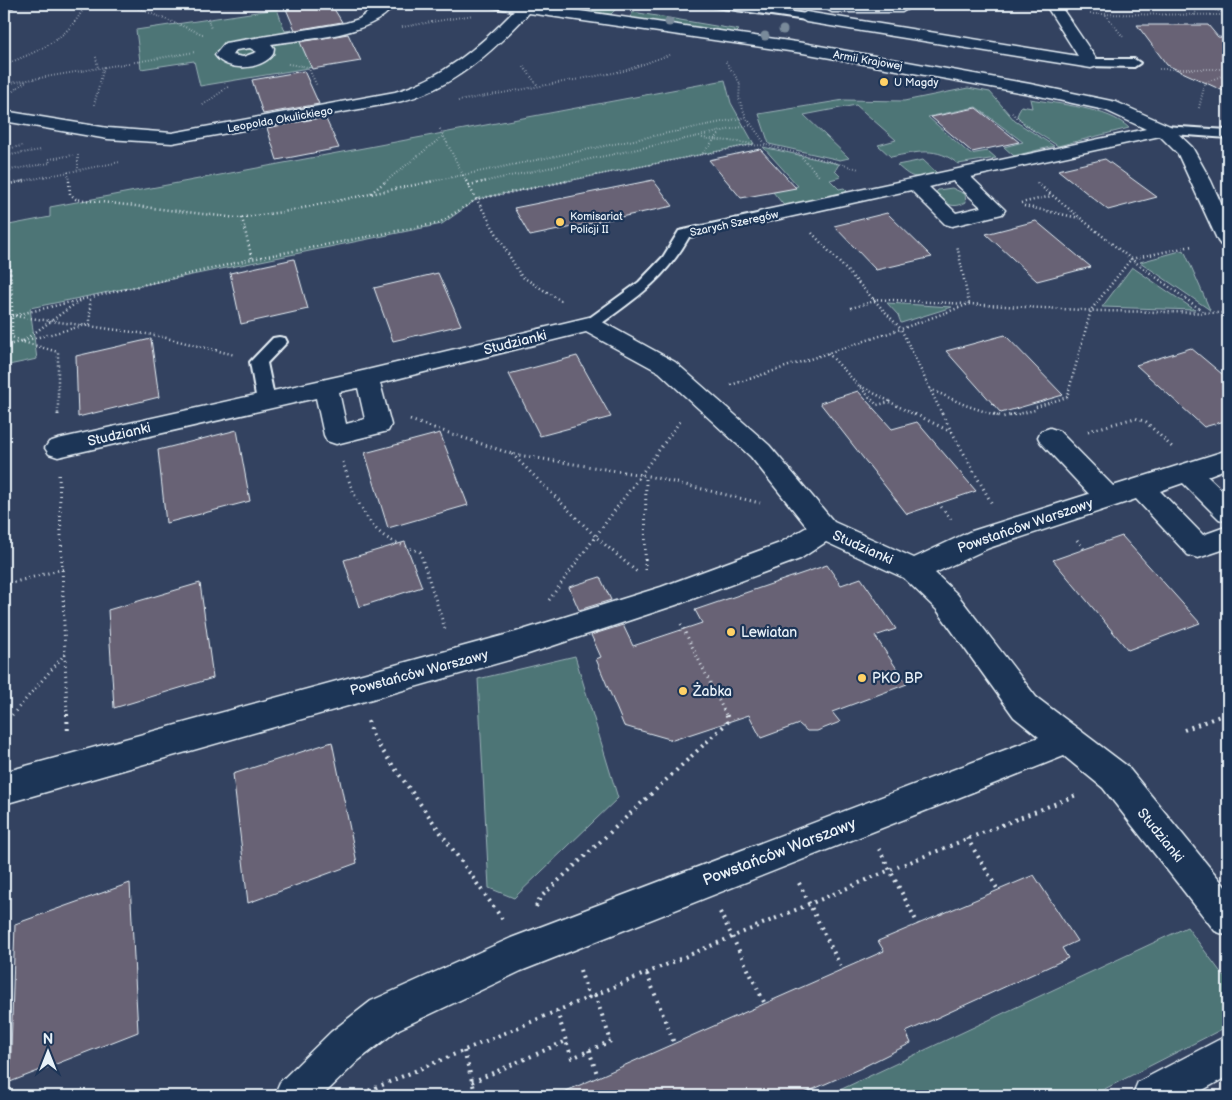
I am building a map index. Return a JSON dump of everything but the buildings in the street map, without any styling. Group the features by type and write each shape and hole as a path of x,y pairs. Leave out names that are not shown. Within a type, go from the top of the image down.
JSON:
{"street":[{"path":"213,41 231,46 359,24 388,4"},
{"name":"Armii Krajowej","path":"497,4 803,48 1078,98 1110,106 1164,130 1186,151 1202,181 1228,241"},
{"path":"1052,5 1091,63"},
{"name":"Leopolda Okulickiego","path":"4,116 112,134 144,138 172,138 398,98 419,92 442,80 494,41 526,7"},
{"path":"804,10 902,8"},
{"path":"804,10 1091,63"},
{"path":"803,48 807,39 804,10"},
{"path":"231,46 224,52 224,58 233,62 249,61 260,57 267,51 263,45 251,43"},
{"name":"Szarych Szeregów","path":"766,216 1164,130"},
{"path":"914,184 952,220 995,210 957,175"},
{"name":"Studzianki","path":"58,448 367,378 588,324 667,367 760,450 819,523 914,570 947,602 1025,707 1115,777 1228,918"},
{"path":"326,387 336,435 379,425 367,378"},
{"path":"1052,439 1107,497"},
{"name":"Powstańców Warszawy","path":"914,570 951,551 1007,531 1228,458"},
{"path":"1191,471 1228,512"},
{"path":"1140,487 1198,547 1228,537"},
{"name":"Powstańców Warszawy","path":"4,788 516,645 656,588 790,551 819,523"},
{"name":"Powstańców Warszawy","path":"294,1096 345,1046 384,1015 514,949 1068,740"},
{"path":"1152,1096 1228,1055"}],"lane":[{"path":"715,4 804,10"},
{"path":"1091,63 1134,63"},
{"path":"1164,130 1228,134"},
{"name":"Szarych Szeregów","path":"588,324 644,285 670,259 684,234 766,216"},
{"path":"266,401 258,362 279,342"}],"path":[{"path":"4,65 54,43 72,29 86,4"},
{"path":"127,4 213,41"},
{"path":"1195,4 1228,15"},
{"path":"1052,5 1084,14 1228,15"},
{"path":"1194,15 1199,6"},
{"path":"359,24 364,33 474,14"},
{"path":"208,18 213,41"},
{"path":"4,84 104,67 213,41"},
{"path":"96,58 98,68"},
{"path":"725,60 740,84 739,99 746,117 766,145"},
{"path":"202,106 248,72 249,61 308,67 319,89"},
{"path":"92,112 104,67"},
{"path":"524,67 538,86"},
{"path":"1198,110 1205,83 1228,73"},
{"path":"1006,106 1023,124 1065,151"},
{"path":"68,172 70,194 76,199 242,218 283,212 746,117"},
{"path":"469,185 751,125"},
{"path":"440,129 463,175 520,276 564,303 588,324"},
{"path":"703,154 720,132"},
{"path":"371,194 443,136"},
{"path":"698,137 766,145 834,161 914,184"},
{"path":"12,316 252,259 439,223 477,199 703,154 746,146 766,145"},
{"path":"4,156 27,152"},
{"path":"4,171 50,163 49,154"},
{"path":"50,159 78,154"},
{"path":"78,161 78,170"},
{"path":"1014,162 1131,259 1204,312"},
{"path":"4,185 54,175"},
{"path":"4,197 12,295 12,337 20,343 50,348 58,352 58,448 68,744 62,771"},
{"path":"1018,204 1080,218"},
{"path":"785,212 797,216 901,330 929,389 1007,531"},
{"path":"242,218 252,259"},
{"path":"952,220 969,304"},
{"path":"929,389 965,405 1003,417 1037,408 1067,397 1091,310 1131,259 1192,246"},
{"path":"4,291 12,295"},
{"path":"90,297 90,324"},
{"path":"20,343 80,300"},
{"path":"851,308 874,300 1091,310 1222,313"},
{"path":"516,645 698,396 901,330 969,304"},
{"path":"12,316 90,324 178,339 258,362"},
{"path":"4,346 90,324"},
{"path":"828,353 877,405"},
{"path":"857,384 953,433"},
{"path":"872,406 890,402"},
{"path":"376,410 512,454 646,476 819,523"},
{"path":"1052,439 1135,418 1146,422 1191,471"},
{"path":"336,435 346,477 364,510 383,536 420,552 455,662"},
{"path":"358,689 374,739 514,949 540,898 729,721 656,588 596,537 512,454"},
{"path":"646,476 656,588"},
{"path":"4,585 62,569"},
{"path":"12,715 65,654"},
{"path":"1184,730 1228,713"},
{"path":"356,1096 368,1094 557,1011 890,870 1089,790"},
{"path":"967,838 998,890"},
{"path":"890,870 918,924"},
{"path":"796,877 842,969"},
{"path":"722,916 765,1004"},
{"path":"579,969 589,998"},
{"path":"647,974 674,1043"},
{"path":"557,1011 572,1058 610,1041 596,995"},
{"path":"472,1082 566,1041"},
{"path":"589,1050 598,1077"},
{"path":"464,1052 476,1096"}],"green space":[{"path":"536,4 621,4 611,14"},
{"path":"277,9 285,31 334,24 350,61 200,86 194,61 141,69 136,30"},
{"path":"633,12 739,30 736,33 629,19"},
{"path":"725,80 731,103 754,144 477,199 442,224 30,308 37,359 4,366 4,226 50,217 50,207"},
{"path":"968,88 990,92 1015,121 1054,146 1014,156 1004,147 1023,142 976,107 928,117 970,154 988,151 996,158 958,164 942,155 926,152 891,157 878,145 896,140 856,105 804,115 849,158 840,160 769,144 759,114 844,100 904,101"},
{"path":"1030,99 1096,111 1120,121 1129,128 1058,146 1025,125 1017,116 1021,106 1032,108"},
{"path":"763,147 839,164 835,171 841,177 830,180 839,189 844,188 847,191 840,196 786,208 773,192 798,186"},
{"path":"923,160 937,173 916,177 907,174 897,165"},
{"path":"952,188 965,194 966,202 953,205 934,195 938,190"},
{"path":"1184,250 1210,310 1140,262"},
{"path":"1132,267 1195,310 1102,307"},
{"path":"887,303 952,307 901,323 898,315"},
{"path":"575,656 618,798 514,898 489,888 478,679"},
{"path":"1187,927 1228,982 1228,1026 1091,1096 827,1096"}],"place":[{"name":"U Magdy","path":"884,82"},
{"name":"Komisariat Policji II","path":"560,222"},
{"name":"Lewiatan","path":"731,632"},
{"name":"PKO BP","path":"862,678"},
{"name":"Żabka","path":"683,691"}]}
